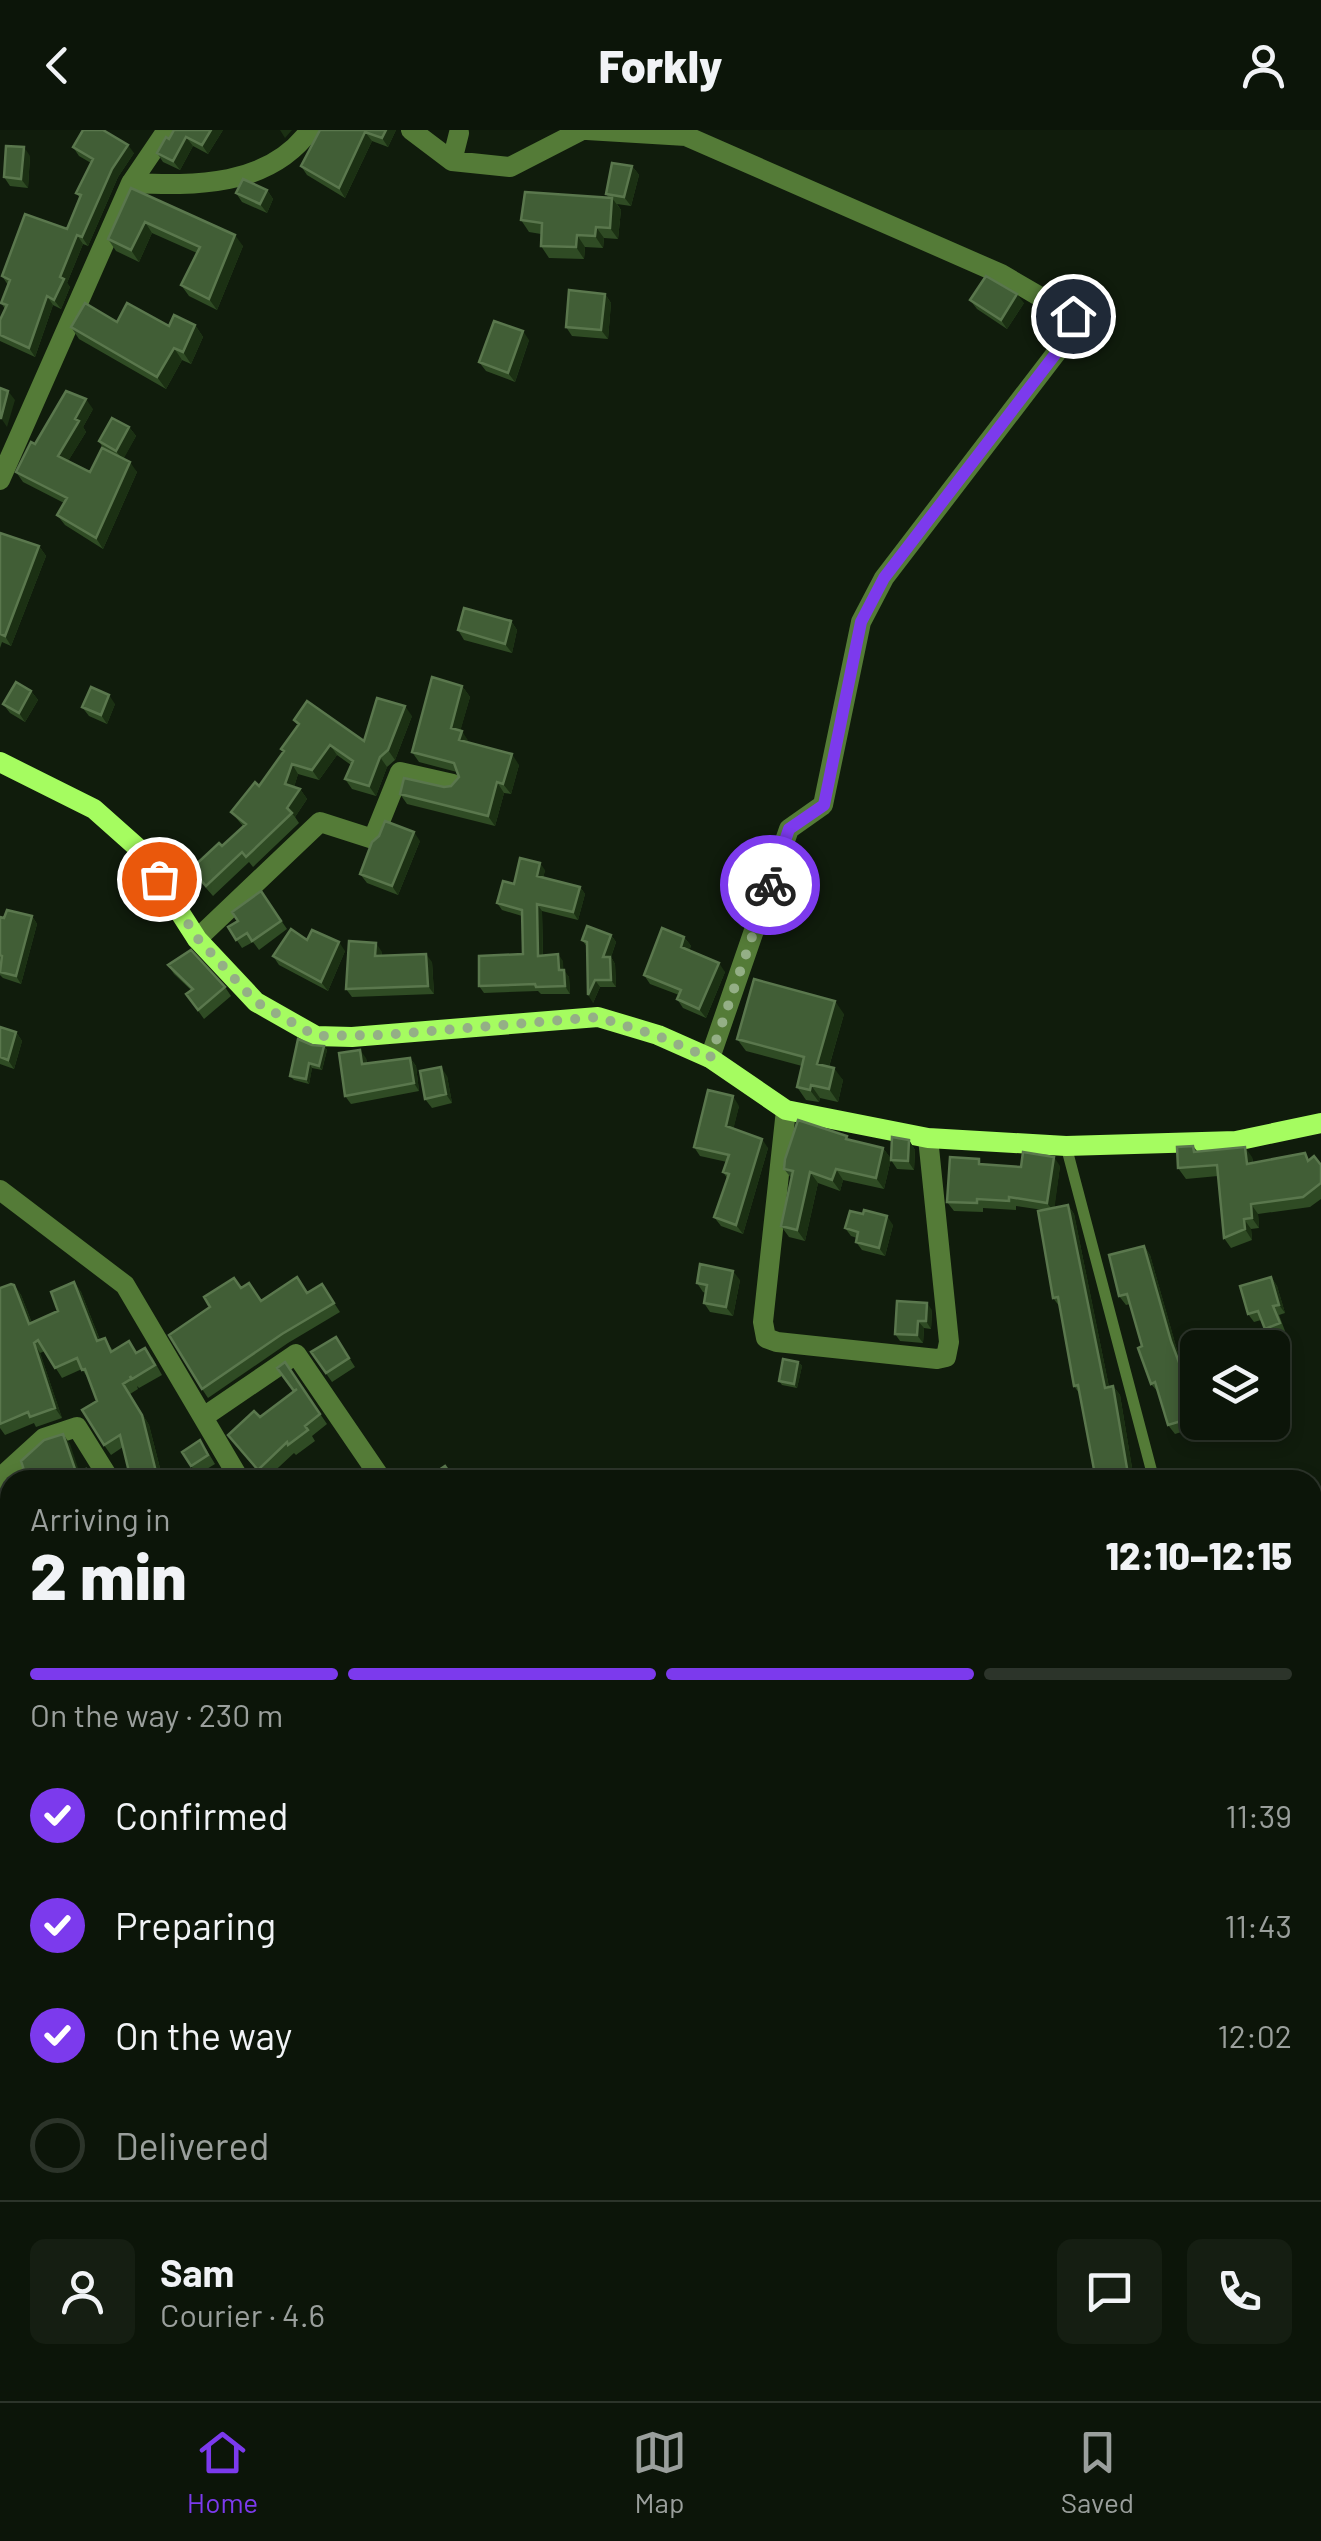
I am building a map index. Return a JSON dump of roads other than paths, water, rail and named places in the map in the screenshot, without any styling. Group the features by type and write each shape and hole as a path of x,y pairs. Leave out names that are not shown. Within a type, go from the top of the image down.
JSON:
{"street":[{"path":"0,480 131,183 167,130"},
{"path":"131,183 238,179 284,156 310,130"},
{"path":"411,130 452,160 510,168 584,130 686,136 1001,274 1073,316 1076,327 884,578 861,622 824,805 789,829 710,1058"},
{"path":"452,160 459,134"},
{"path":"0,762 94,809 139,849 198,939 256,1002 316,1036 428,1032 598,1017 710,1058 786,1110 928,1138 1066,1146 1236,1141 1321,1123"},
{"path":"198,939 320,822 373,839 400,772 453,784"},
{"path":"786,1110 763,1322 766,1338 777,1342 946,1357 949,1342 928,1138"},
{"path":"0,1190 125,1285 235,1470"},
{"path":"205,1416 296,1354 375,1470"},
{"path":"9,1470 44,1438 77,1427 104,1470"}],"lane":[{"path":"1066,1146 1151,1470"}]}
